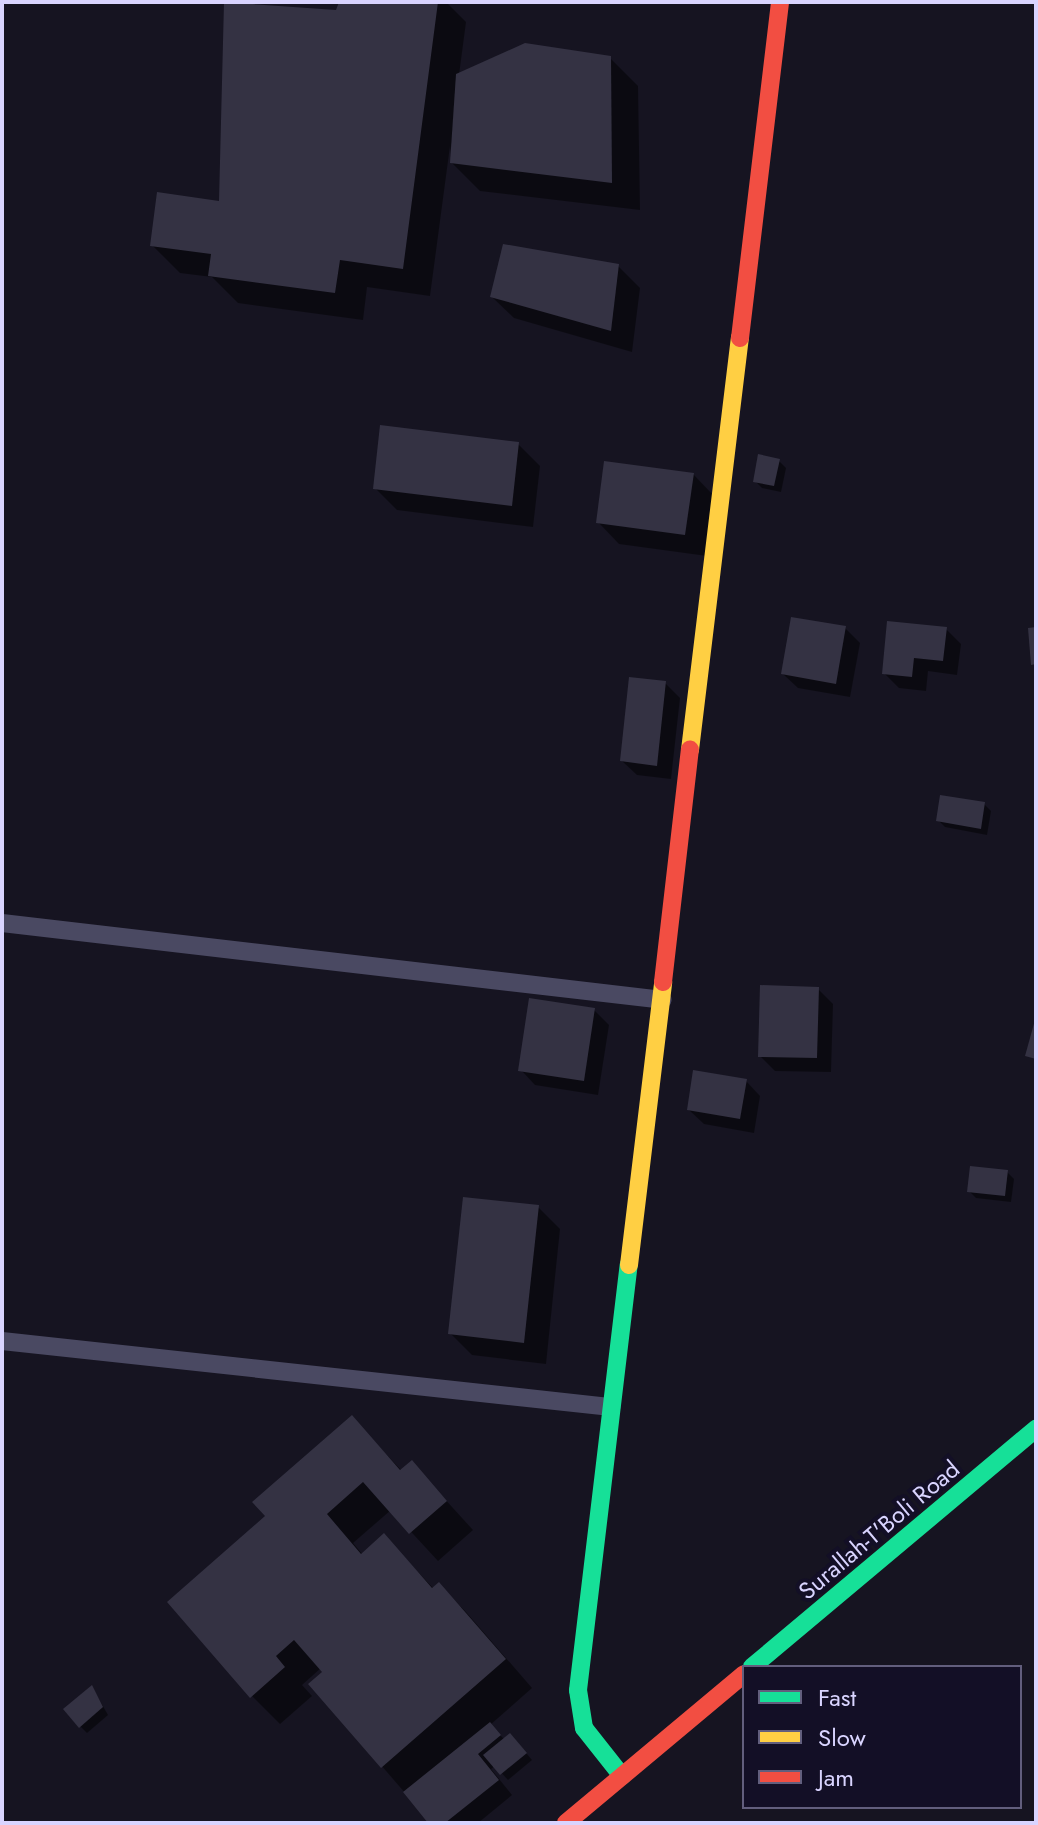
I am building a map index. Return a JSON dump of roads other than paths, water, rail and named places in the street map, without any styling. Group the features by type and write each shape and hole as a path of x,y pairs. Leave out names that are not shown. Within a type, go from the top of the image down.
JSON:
{"street":[{"path":"622,1776 588,1736 578,1704 611,1407 664,1000 780,2"},
{"name":"Surallah-T'Boli Road","path":"754,1665 1036,1429"},
{"path":"566,1823 742,1676"}],"lane":[{"path":"2,923 664,1000"},
{"path":"2,1341 611,1407"}]}
